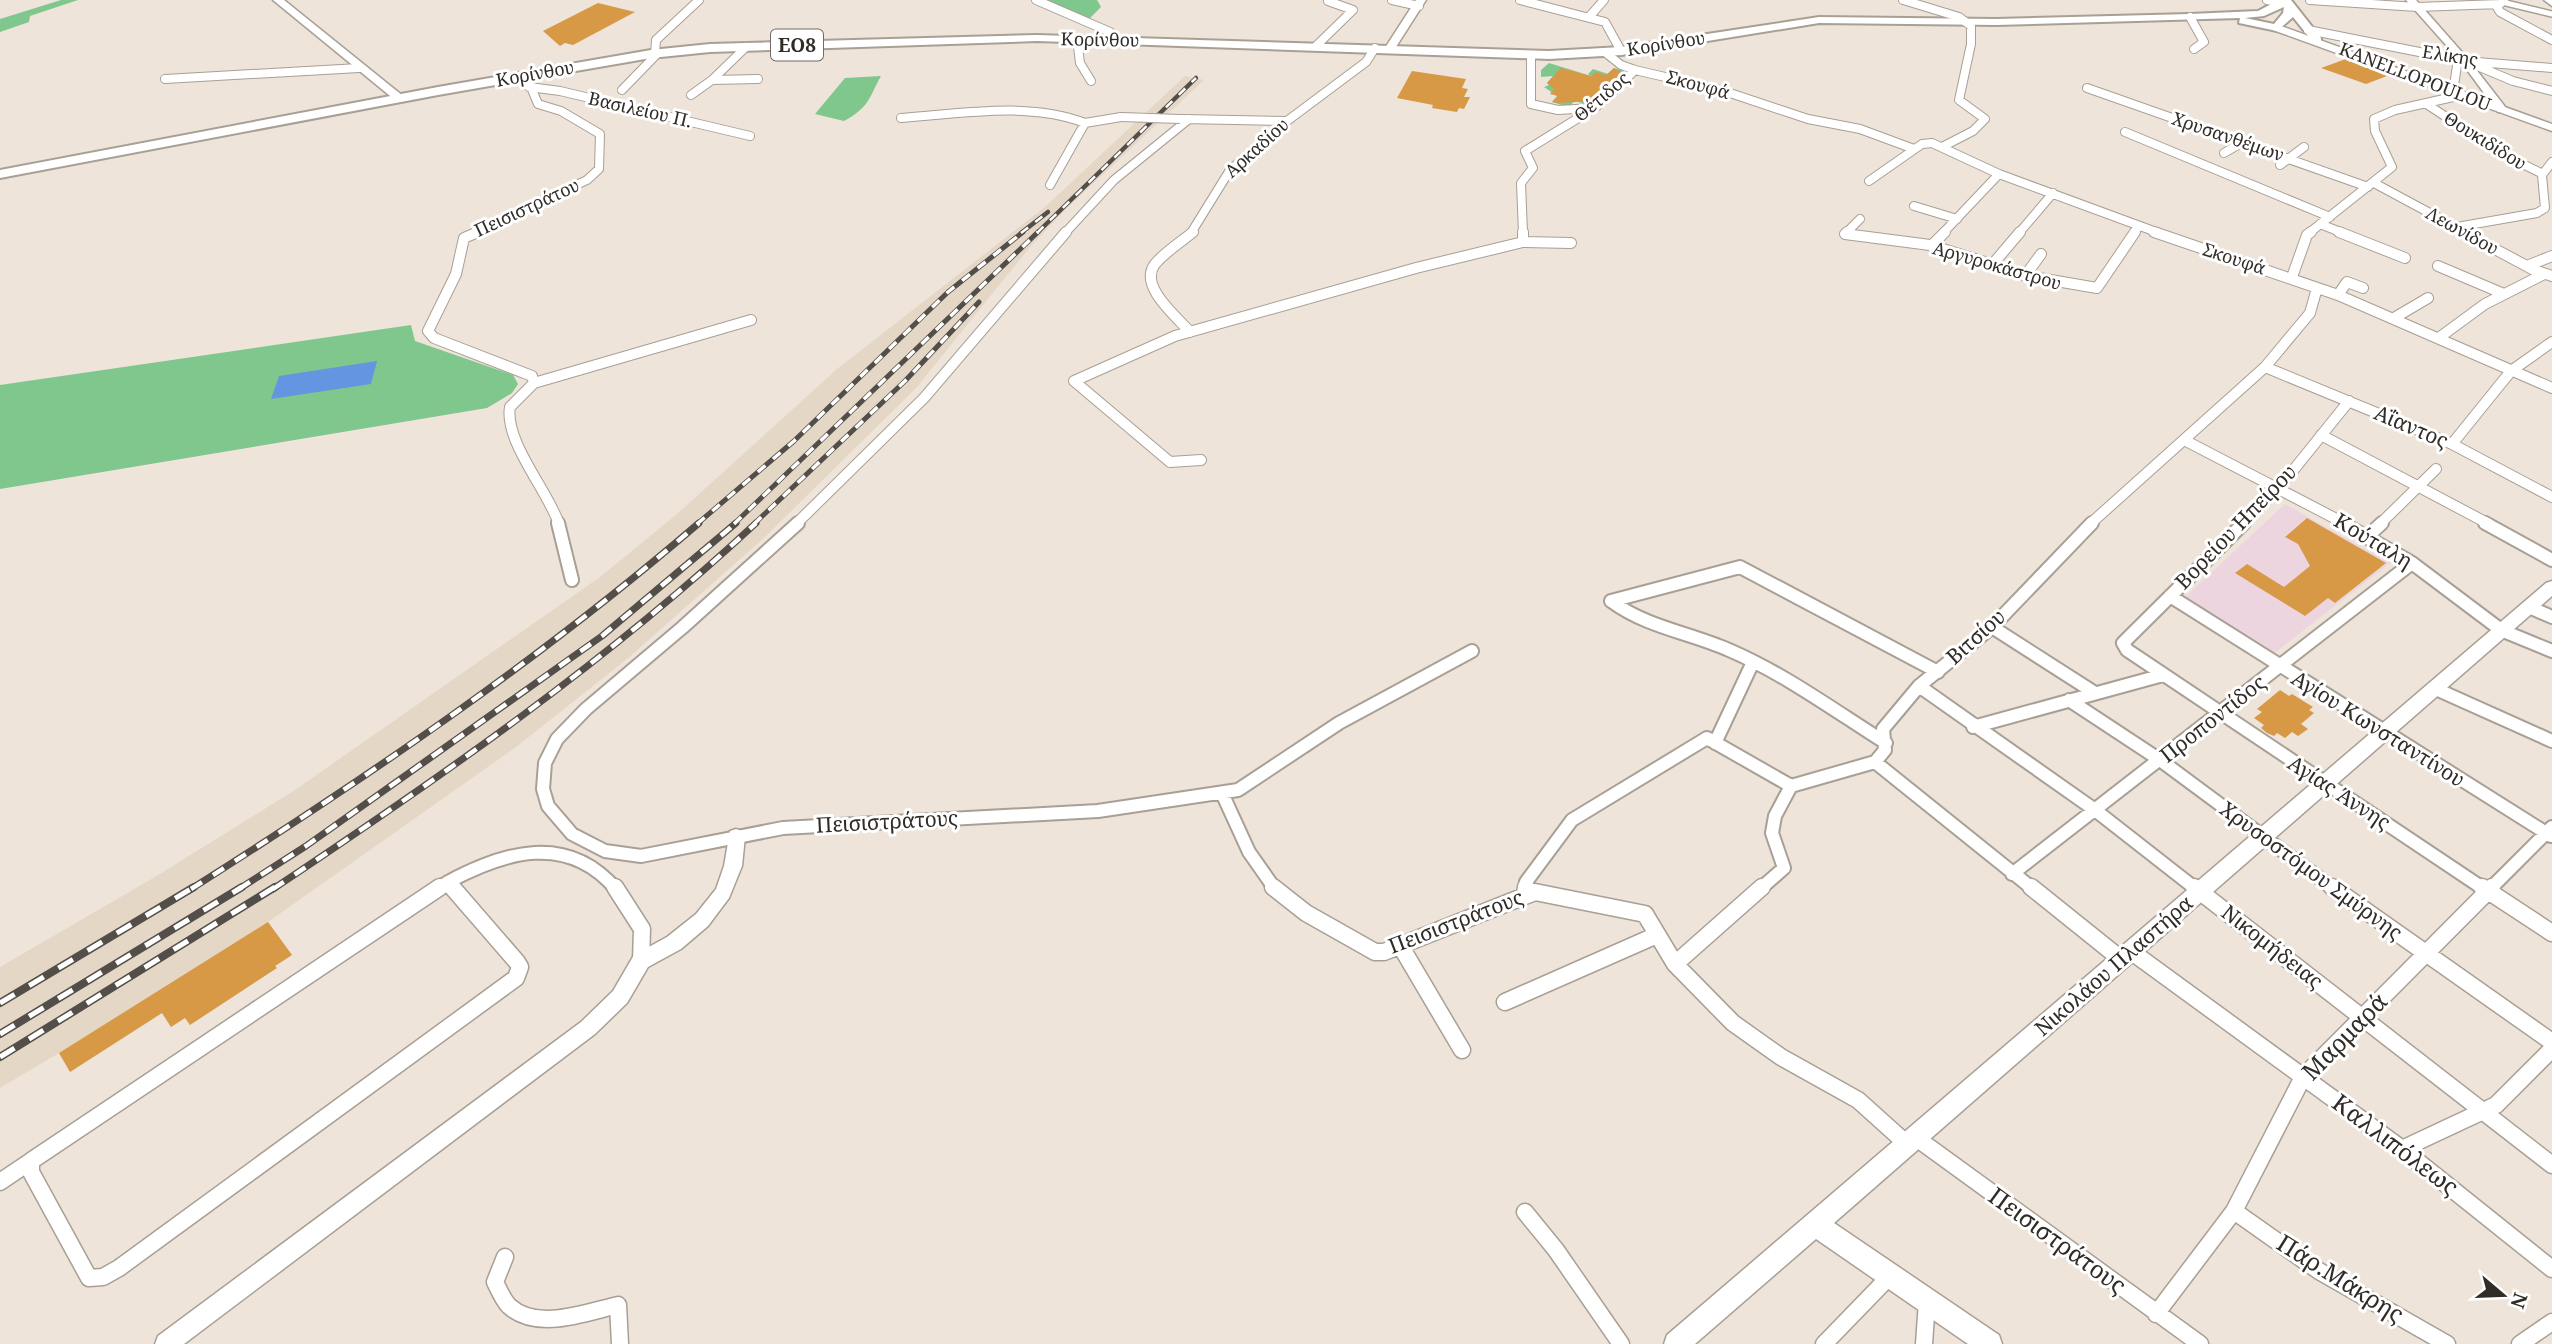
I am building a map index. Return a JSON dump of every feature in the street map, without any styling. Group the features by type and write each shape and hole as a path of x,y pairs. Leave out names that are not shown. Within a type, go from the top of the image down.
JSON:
{"main road":[{"path":"278,0 359,68 395,92 399,98"},
{"path":"1390,48 1420,3"},
{"path":"2274,25 2289,14 2284,3"},
{"path":"2284,3 2311,36"},
{"name":"ΕΟ8","path":"2225,15 2263,13 2284,3"},
{"name":"Κορίνθου","path":"2,173 399,98 527,81 656,54 746,47 980,38 1390,48 1531,55 1606,53 1819,20 1968,22 2225,15"},
{"name":"ΕΟ8","path":"2225,15 2274,25"},
{"name":"Κορίνθου","path":"2208,16 2274,25"},
{"name":"KANELLOPOULOU","path":"2274,25 2311,36 2457,94 2549,124"},
{"name":"Νικολάου Πλαστήρα","path":"1676,1344 2552,587"},
{"path":"1815,1224 1990,1344"}],"street":[{"path":"622,90 656,54 656,40 699,0"},
{"path":"1036,0 1110,33 1120,41"},
{"path":"1392,0 1420,3"},
{"path":"1520,0 1605,22 1621,51"},
{"path":"1589,17 1604,0"},
{"path":"1903,0 1968,22 1972,37 1958,80 1959,100 1985,119 1973,131 1942,147"},
{"path":"2267,0 2284,3"},
{"path":"2310,0 2414,4 2502,2 2552,14"},
{"path":"1316,46 1353,10 1328,1"},
{"path":"2502,2 2497,7 2500,12 2552,40"},
{"path":"2414,4 2502,110"},
{"path":"2190,17 2204,42 2193,49"},
{"name":"Ελίκης","path":"2311,36 2461,60 2552,68"},
{"path":"1077,39 1080,63 1091,81"},
{"path":"691,95 712,80 746,47"},
{"name":"Αρκαδίου","path":"1190,332 1153,290 1154,265 1194,231 1223,178 1287,121 1366,62 1376,48"},
{"name":"Σκουφά","path":"1606,53 1620,65 1635,70 1721,90 1808,119 1860,129 1914,149 1926,142 1942,147 1999,174 2209,252 2292,277 2338,295 2440,337 2552,388"},
{"path":"1531,55 1531,104 1559,110 1596,107"},
{"path":"2461,60 2513,81 2552,91"},
{"path":"2292,277 2305,239 2320,223 2371,185 2393,164 2374,129 2374,119 2390,110 2428,105 2457,94 2461,60"},
{"path":"165,79 359,68"},
{"name":"Θέτιδος","path":"1523,242 1521,183 1533,168 1525,150 1596,107 1635,70"},
{"path":"712,80 758,79"},
{"name":"Βασιλείου Π.","path":"527,81 750,136"},
{"name":"Πεισιστράτου","path":"527,81 538,104 561,111 600,134 599,169 587,180 464,238 456,274 428,331 434,338 524,371 532,376 534,383"},
{"name":"Χρυσανθέμων","path":"2087,88 2371,185"},
{"name":"Θουκιδίδου","path":"2428,105 2504,155 2543,174"},
{"path":"901,118 1002,114 1071,116 1085,123 1121,117 1287,121"},
{"name":"Πεισιστράτους","path":"1184,119 1153,143 1112,182 1033,266 961,358 846,477 698,614 570,723 554,744 543,768 542,786 555,819 569,831 606,852 619,856 641,856 783,828 1098,811 1222,793 1242,839 1271,885 1299,907 1376,952 1401,945 1535,892 1645,914 1675,964 1733,1023 1781,1057 1858,1100 1911,1141 2200,1344"},
{"path":"1050,185 1085,123"},
{"path":"2125,132 2330,217"},
{"path":"2224,153 2243,142"},
{"path":"2280,164 2304,147"},
{"path":"1869,181 1914,149"},
{"path":"2457,227 2537,213 2545,208 2547,200 2543,174 2552,163"},
{"path":"1931,246 1999,174"},
{"name":"Λεωνίδου","path":"2371,185 2548,275"},
{"path":"1992,265 2053,193"},
{"path":"1914,206 1957,219"},
{"name":"Αργυροκάστρου","path":"1860,219 1845,234 1931,246 2070,288 2097,288 2139,226"},
{"path":"2320,223 2404,258"},
{"path":"1201,460 1170,463 1074,381 1175,336 1416,268 1523,242 1571,243"},
{"path":"2025,276 2041,254"},
{"path":"2527,266 2552,256"},
{"path":"2438,266 2504,294"},
{"path":"2440,337 2504,294 2548,275"},
{"path":"2338,295 2347,282 2363,288"},
{"name":"Βιτσίου","path":"1875,762 1885,750 1883,729 1919,686 1992,627 2078,535 2186,441 2265,367 2310,313 2317,288"},
{"path":"2394,318 2428,298"},
{"path":"572,579 565,540 550,500 517,439 510,418 513,402 534,383 751,320"},
{"path":"2452,444 2511,371 2552,342"},
{"name":"Αΐαντος","path":"2265,367 2452,444 2552,497"},
{"name":"Βορείου Ηπείρου","path":"2127,650 2123,643 2125,639 2279,488 2349,401"},
{"path":"2321,435 2420,486 2552,560"},
{"name":"Κούταλη","path":"2186,441 2368,536 2413,563 2501,630 2552,651"},
{"path":"2368,536 2436,469"},
{"name":"Προποντίδος","path":"2012,874 2413,563"},
{"path":"1886,743 1753,662 1727,649 1652,628 1637,621 1611,601 1740,567 1938,672"},
{"name":"Αγίου Κωνσταντίνου","path":"2170,596 2383,733 2550,832"},
{"path":"2529,607 2552,617"},
{"path":"1992,627 2095,693"},
{"name":"Αγίας Άννης","path":"2127,650 2324,784 2552,933"},
{"path":"1222,793 1247,786 1339,723 1472,651"},
{"path":"1715,743 1753,662"},
{"path":"1973,727 2163,675"},
{"name":"Νικομήδειας","path":"1919,686 1973,727 2095,810 2485,1110 2552,1166"},
{"path":"2436,689 2552,741"},
{"name":"Χρυσοστόμου Σμύρνης","path":"2069,700 2160,760 2262,838 2552,1042"},
{"path":"1525,894 1526,882 1572,820 1707,738 1791,786 1875,762"},
{"name":"Καλλιπόλεως","path":"1875,762 2012,874 2402,1149 2552,1269"},
{"path":"1675,964 1784,868 1784,860 1773,844 1772,829 1791,786"},
{"name":"Μαρμαρά","path":"2156,1314 2234,1211 2303,1077 2550,832"},
{"path":"641,961 674,943 702,920 723,893 733,866 736,836"},
{"path":"0,1182 449,882 483,862 513,853 546,853 574,859 606,878 628,902 643,933 641,961 620,997 588,1028 166,1344"},
{"path":"31,1161 31,1172 85,1274 89,1278 103,1277 119,1268 516,978 520,967 517,962 449,882"},
{"path":"1505,1002 1657,935"},
{"path":"1401,945 1462,1050"},
{"path":"2402,1149 2506,1098 2552,1049"},
{"name":"Πάρ.Μάκρης","path":"2234,1211 2319,1271 2447,1344"},
{"path":"1525,1212 1556,1250 1621,1344"},
{"path":"505,1257 495,1282 510,1307 532,1318 618,1305 620,1344"},
{"path":"1832,1341 1890,1276"},
{"path":"1924,1344 1927,1301"},
{"path":"2520,1344 2552,1322"}],"shaded area":[{"path":"1185,76 1204,80 1066,209 1030,247 917,387 764,538 627,659 516,747 268,922 292,955 190,1025 185,1018 171,1027 162,1013 70,1072 59,1053 0,1088 0,967 155,877 295,790 600,577 677,514 837,369 1045,207"},
{"path":"2285,504 2390,563 2272,655 2184,598"}],"green space":[{"path":"61,0 78,0 30,16 29,22 0,32 0,19"},
{"path":"1047,0 1097,0 1101,7 1089,19"},
{"path":"1549,63 1591,76 1588,74 1593,69 1608,74 1614,68 1627,72 1608,90 1603,89 1600,93 1604,94 1592,106 1575,101 1568,107 1552,102 1557,96 1544,87 1549,85 1547,83 1553,76 1541,77 1541,70"},
{"path":"881,76 864,106 853,116 844,121 815,114 845,78"},
{"path":"411,325 415,341 513,375 518,384 512,393 487,408 0,489 0,385"}],"water":[{"path":"377,361 371,384 271,399 279,376"}],"building":[{"path":"598,3 635,12 573,45 565,43 560,46 543,31"},
{"path":"2346,59 2387,76 2366,84 2321,68"},
{"path":"1561,68 1591,76 1596,72 1606,75 1614,68 1623,73 1592,101 1552,102 1558,96 1550,94 1554,89 1547,83"},
{"path":"1412,71 1466,79 1462,88 1468,89 1464,97 1470,97 1464,109 1459,108 1457,112 1432,108 1433,105 1397,98"},
{"path":"2307,518 2386,563 2335,603 2328,598 2305,616 2235,573 2247,564 2284,587 2310,566 2298,544 2285,537"},
{"path":"2280,690 2313,707 2309,710 2314,713 2301,724 2308,729 2298,736 2292,732 2285,738 2277,733 2274,736 2261,728 2264,725 2254,718 2262,712 2257,709"},
{"path":"268,922 292,955 275,966 277,968 190,1025 185,1018 171,1027 162,1013 70,1072 59,1053"}],"railway":[{"path":"1037,233 1196,78"},
{"path":"1021,233 1048,212"},
{"path":"697,524 794,441 948,292 1023,232"},
{"path":"734,524 1038,232"},
{"path":"754,524 905,381 979,302"},
{"path":"191,889 323,804 516,669 699,523"},
{"path":"239,889 306,846 602,636 736,523"},
{"path":"273,889 522,716 642,623 756,523"},
{"path":"0,1003 194,887"},
{"path":"0,1034 242,887"},
{"path":"0,1057 275,887"}]}
